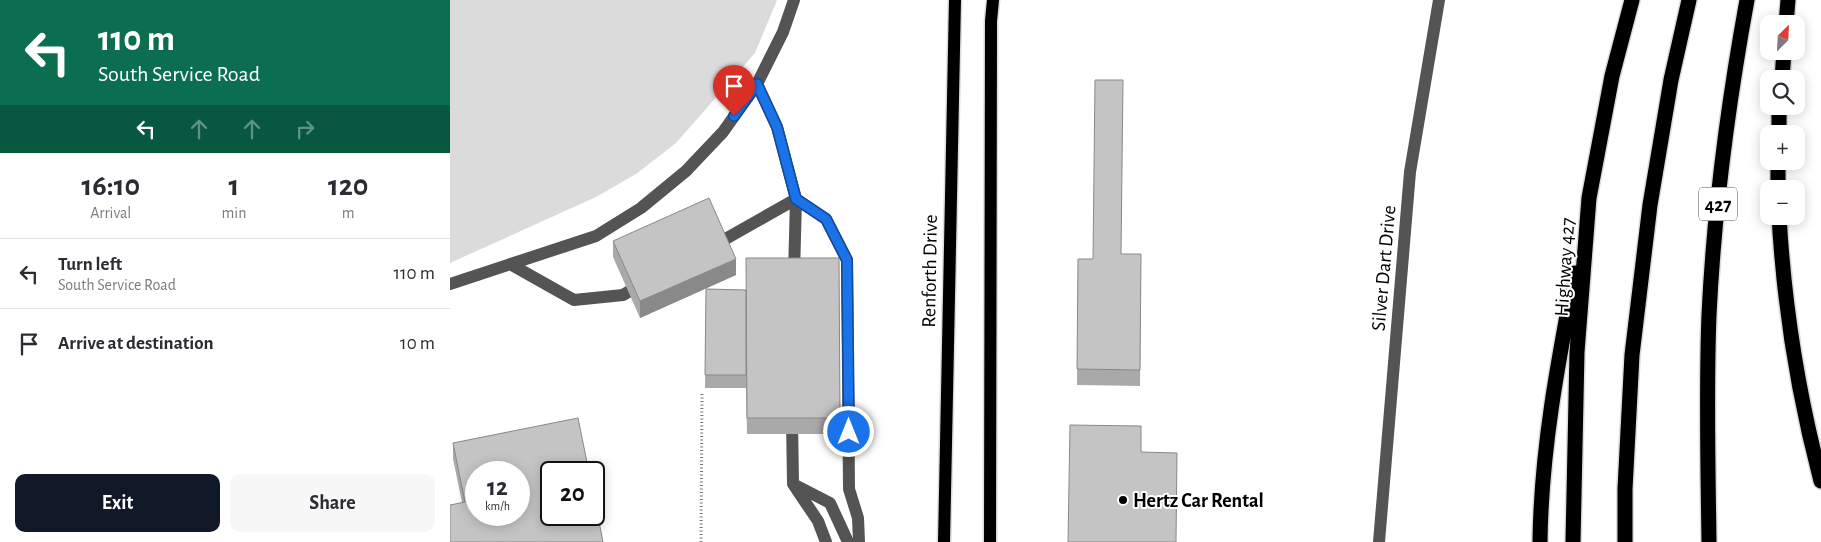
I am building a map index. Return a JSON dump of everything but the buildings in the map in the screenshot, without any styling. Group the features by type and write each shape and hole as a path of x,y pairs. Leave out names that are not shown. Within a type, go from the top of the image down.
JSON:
{"highway":[{"name":"Highway 427","path":"1572,542 1577,352 1589,198 1612,76 1632,0"},
{"path":"1625,542 1625,488 1632,355 1650,205 1672,80 1689,0"},
{"name":"427","path":"1709,542 1707,410 1709,315 1727,124 1747,0"},
{"path":"1787,15 1788,0"},
{"path":"1540,542 1546,456 1553,396 1589,198"},
{"path":"1781,225 1786,300 1797,379 1821,482"}],"main road":[{"name":"Renforth Drive","path":"944,542 955,0"},
{"path":"990,542 991,40 993,0"}],"street":[{"path":"450,284 596,236 641,208 686,171 723,132 757,84 782,32 794,0"},
{"name":"Silver Dart Drive","path":"1379,542 1410,172 1439,0"},
{"path":"757,84 777,127 796,199 794,284"},
{"path":"704,251 796,199"},
{"path":"796,199 826,219 847,260 849,489 858,518 859,542"},
{"path":"510,264 574,300 623,295 654,278"},
{"path":"792,406 793,484 818,521 826,542"},
{"path":"793,484 830,504 848,542"}],"path":[{"path":"701,542 702,392"}],"shaded area":[{"path":"450,0 777,0 755,53 676,143 636,174 596,197 450,263"}],"place":[{"name":"Hertz Car Rental","path":"1123,500"}],"route":[{"path":"734,116 757,84 777,127 796,199 826,219 847,260 849,432"}]}
